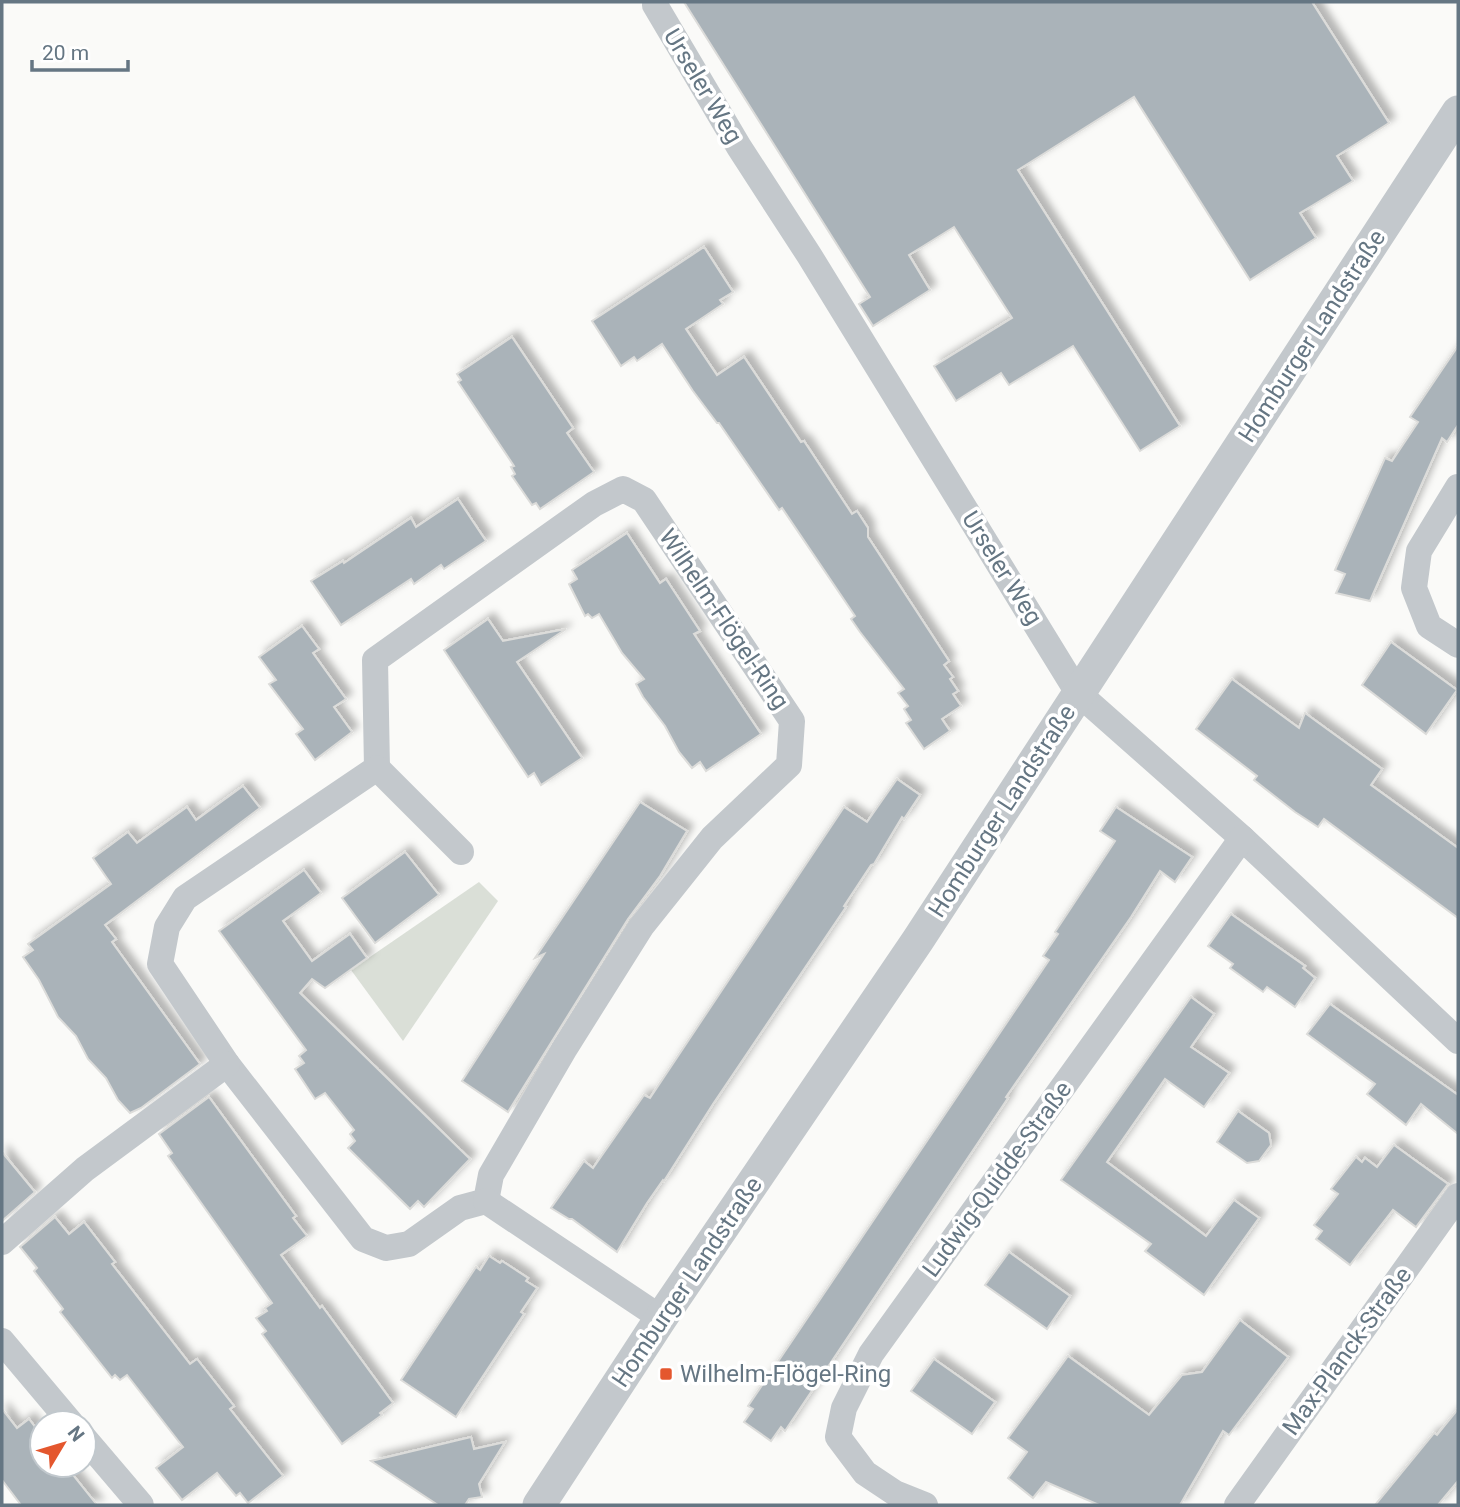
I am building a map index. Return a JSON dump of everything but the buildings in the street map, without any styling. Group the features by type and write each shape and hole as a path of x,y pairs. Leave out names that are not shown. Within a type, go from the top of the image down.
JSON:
{"street":[{"name":"Urseler Weg","path":"655,5 739,147 809,255 1078,692 1242,838 1458,1041"},
{"name":"Homburger Landstraße","path":"539,1505 661,1318 918,940 1458,112"},
{"path":"1458,487 1419,551 1415,588 1429,625 1458,645"},
{"name":"Wilhelm-Flögel-Ring","path":"377,768 375,660 594,505 623,489 644,500 792,721 789,765 712,838 641,927 565,1048 492,1175 486,1201"},
{"path":"461,852 377,768 185,898 167,927 160,964 228,1063 363,1239 386,1248 409,1244 460,1208 486,1201 661,1318"},
{"name":"Ludwig-Quidde-Straße","path":"925,1505 895,1493 865,1473 838,1437 844,1408 871,1354 1242,838"},
{"path":"2,1242 85,1169 228,1063"},
{"name":"Max-Planck-Straße","path":"1237,1505 1458,1196"},
{"path":"2,1341 59,1409"},
{"path":"98,1454 141,1505"}],"shaded area":[{"path":"479,882 498,901 403,1041 351,970"}],"place":[{"name":"Wilhelm-Flögel-Ring","path":"666,1374"}]}
